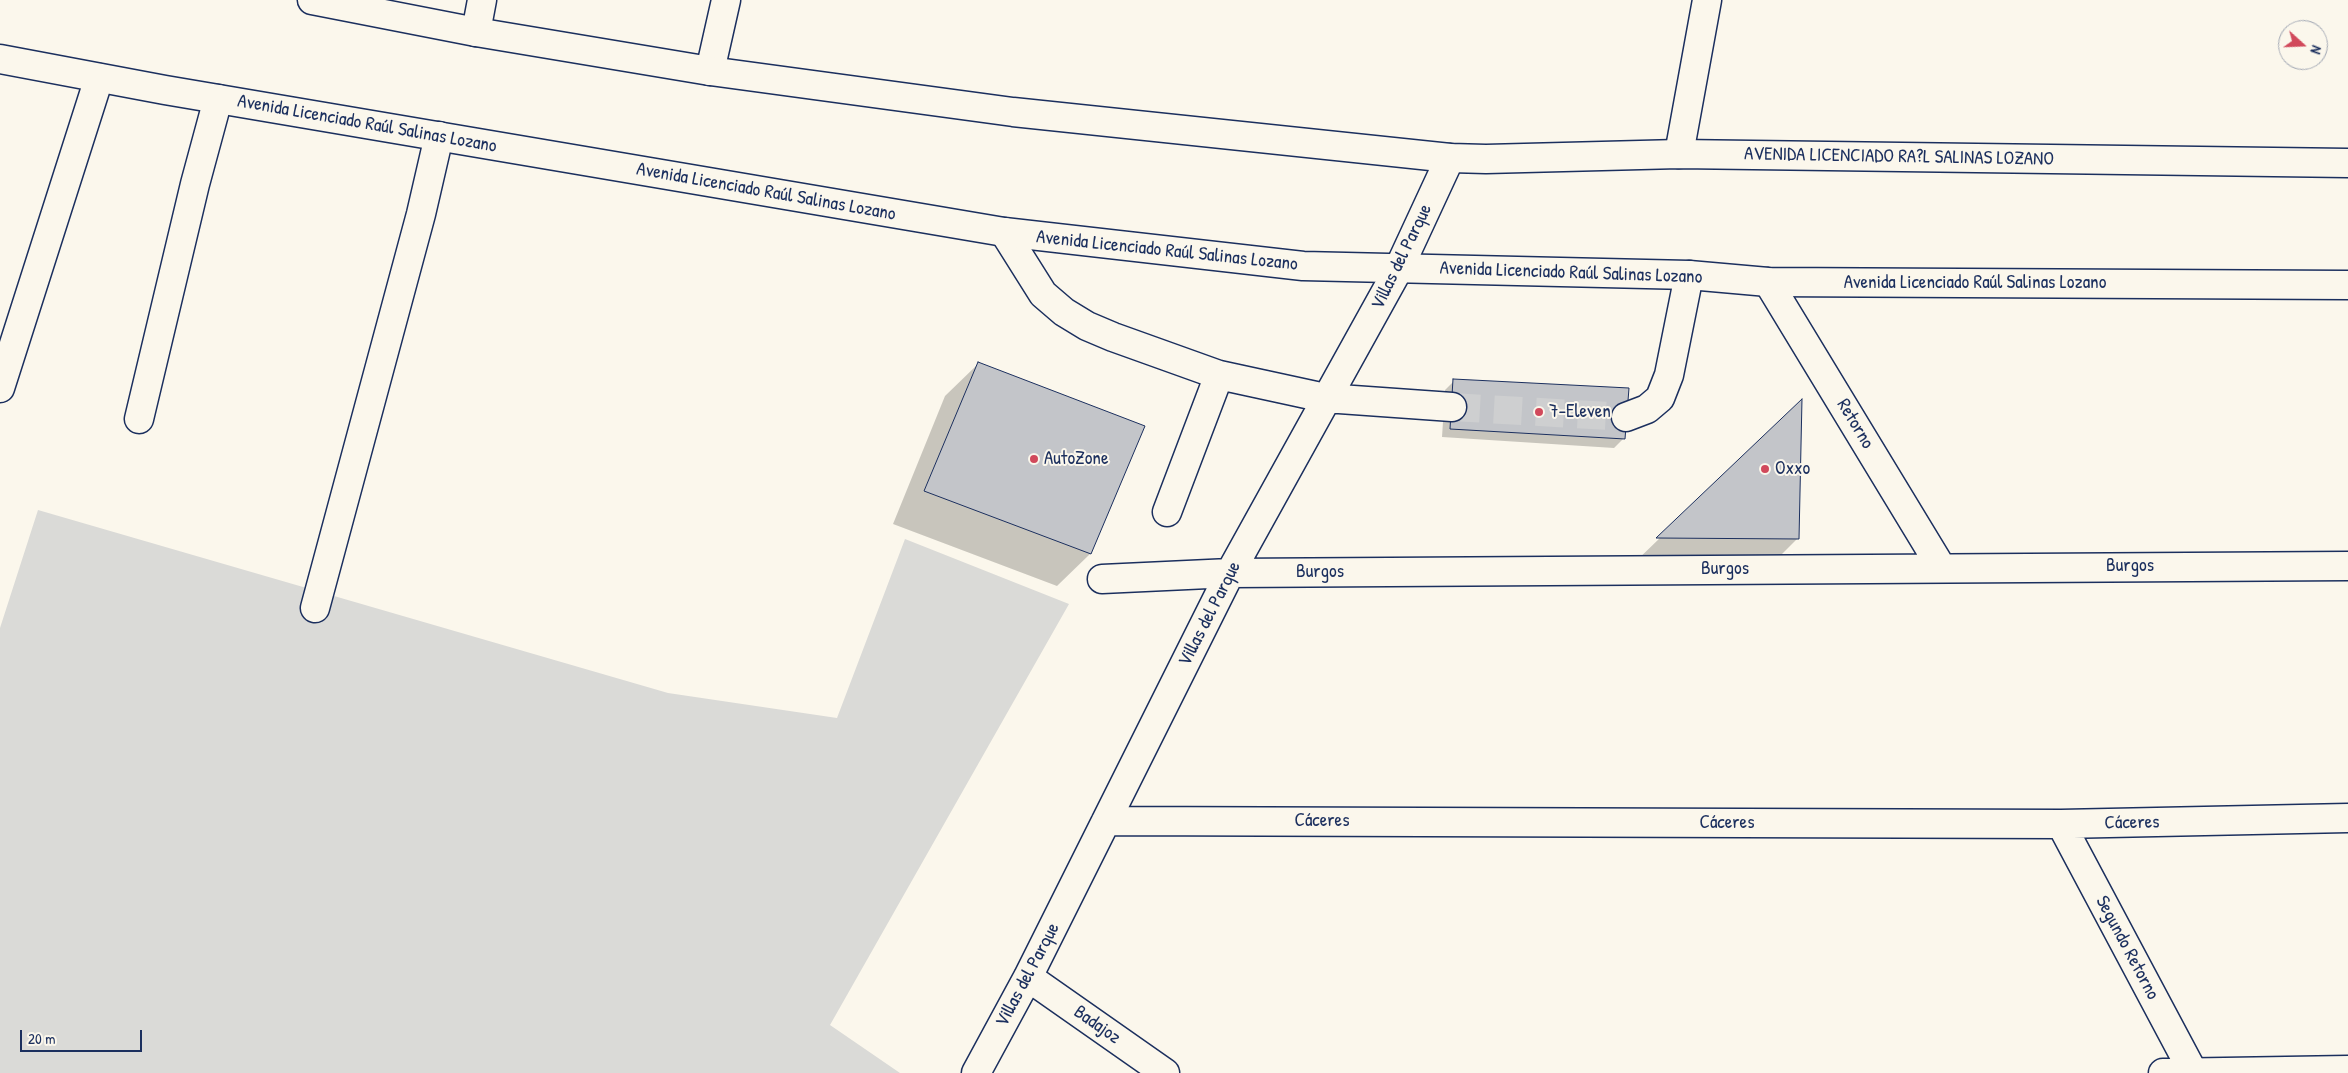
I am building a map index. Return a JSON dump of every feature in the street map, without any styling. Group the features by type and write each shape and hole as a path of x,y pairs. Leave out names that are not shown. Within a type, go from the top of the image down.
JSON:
{"street":[{"path":"312,0 476,32 710,71 1012,112 1450,158"},
{"path":"476,32 482,0"},
{"path":"710,71 726,0"},
{"path":"1679,154 1707,0"},
{"name":"Avenida Licenciado Raúl Salinas Lozano","path":"0,59 218,99 1004,232 1303,266 1688,275 1768,282 2348,285"},
{"path":"0,388 98,78"},
{"path":"139,419 195,184 218,99"},
{"path":"315,608 421,214 438,136"},
{"name":"AVENIDA LICENCIADO RA?L SALINAS LOZANO","path":"1450,158 1486,159 1679,154 2348,163"},
{"name":"Villas del Parque","path":"976,1073 1028,977 1230,573 1325,398 1399,268 1450,158"},
{"path":"1004,232 1043,294 1064,312 1088,326 1113,337 1219,375 1325,398 1452,407"},
{"path":"1626,417 1647,409 1660,398 1669,375 1688,275"},
{"name":"Retorno","path":"1768,282 1941,567"},
{"path":"1167,512 1219,375"},
{"name":"Burgos","path":"1102,578 1230,573 1941,567 2348,566"},
{"name":"Cáceres","path":"1106,820 2061,824 2348,818"},
{"name":"Segundo Retorno","path":"2061,824 2193,1072"},
{"name":"Badajoz","path":"1028,977 1166,1073"},
{"path":"2163,1073 2348,1070"}],"shaded area":[{"path":"38,510 668,693 837,718 905,539 1069,604 830,1025 900,1073 0,1073 0,628"}],"building":[{"name":"AutoZone","path":"978,362 1145,426 1091,554 924,491"},
{"name":"7-Eleven","path":"1453,379 1629,388 1625,439 1450,429"},
{"name":"Oxxo","path":"1802,399 1799,539 1656,538"}],"tunnel":[{"path":"1452,407 1626,417"}],"place":[{"name":"7-Eleven","path":"1539,412"},
{"name":"AutoZone","path":"1034,459"},
{"name":"Oxxo","path":"1765,469"}]}
